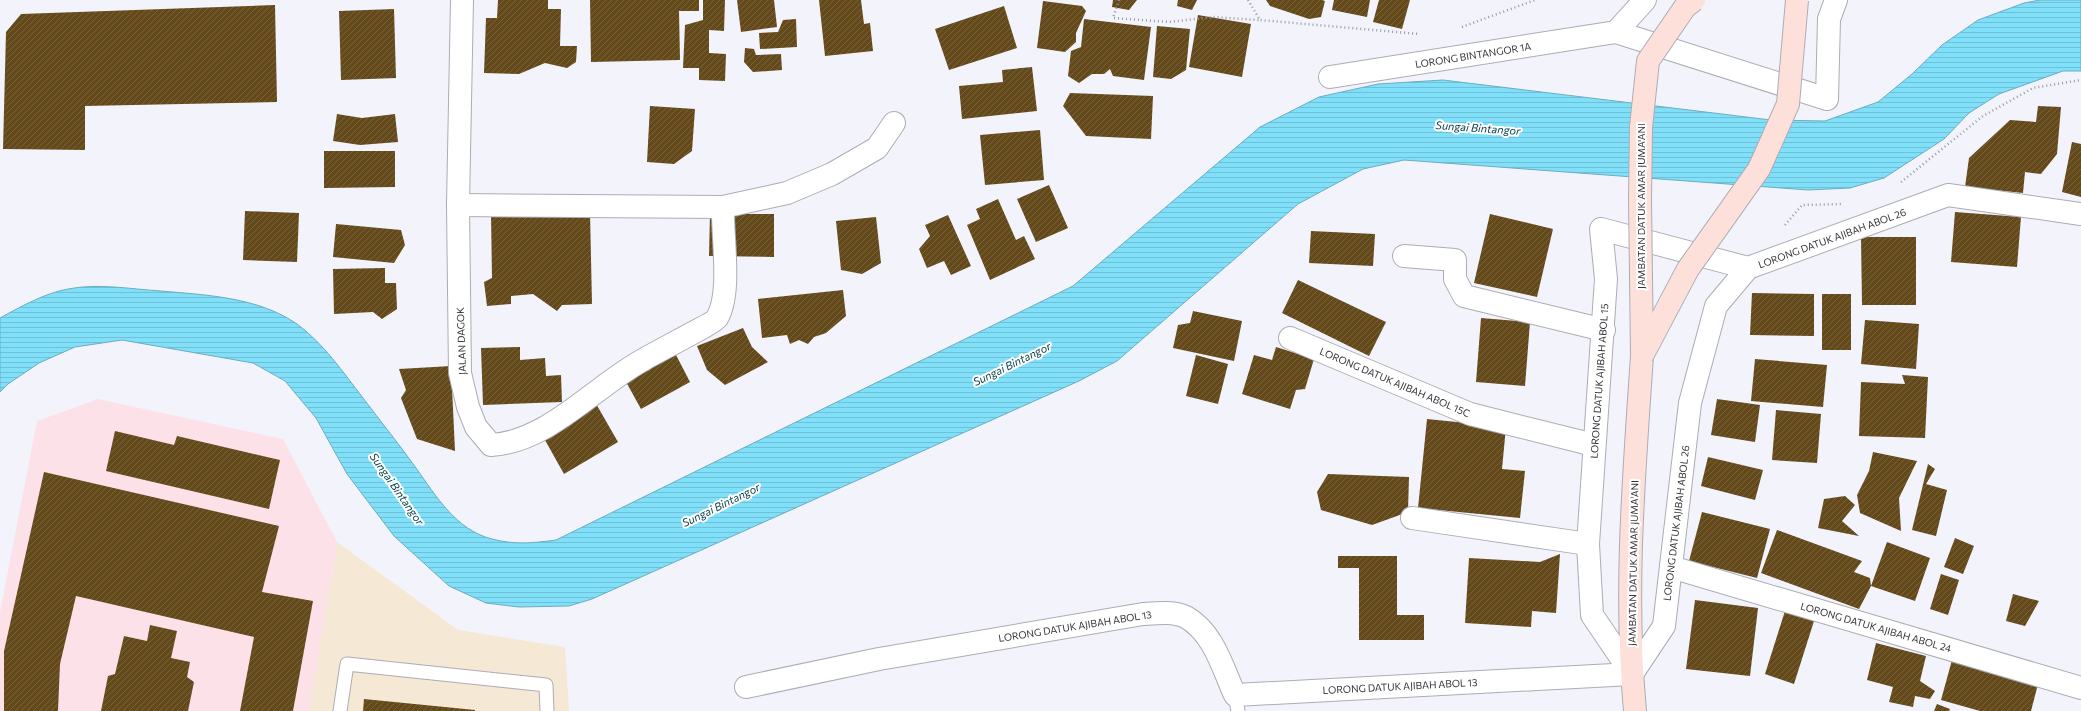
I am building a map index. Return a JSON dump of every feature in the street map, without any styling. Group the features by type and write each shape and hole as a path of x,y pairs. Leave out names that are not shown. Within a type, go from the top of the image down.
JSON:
{"main road":[{"name":"JAMBATAN DATUK AMAR JUMA'ANI","path":"1635,711 1632,674 1632,521 1642,356 1640,199 1641,127 1648,61 1685,7 1694,0"},
{"name":"JAMBATAN DATUK AMAR JUMA'ANI","path":"1642,356 1688,268 1759,169 1788,104 1797,0"}],"street":[{"name":"JALAN DAGOK","path":"462,0 458,205 460,373 468,406 476,427 491,445 508,444 563,417 609,384 625,370 716,320 723,304 725,279 723,207"},
{"path":"1645,0 1616,32 1827,99 1829,19 1836,0"},
{"name":"LORONG BINTANGOR 1A","path":"1330,77 1616,32"},
{"path":"458,205 723,207 787,193 832,174 877,148 894,123"},
{"name":"LORONG DATUK AJIBAH ABOL 26","path":"1632,674 1664,626 1690,404 1716,306 1748,268 1948,195 2081,214"},
{"name":"LORONG DATUK AJIBAH ABOL 15","path":"1632,674 1592,615 1588,544 1594,445 1604,330 1606,279 1601,229 1748,268"},
{"path":"1404,256 1455,260 1455,279 1464,296 1604,330"},
{"name":"LORONG DATUK AJIBAH ABOL 15C","path":"1290,338 1470,414 1594,445"},
{"path":"1412,518 1588,544"},
{"name":"LORONG DATUK AJIBAH ABOL 24","path":"1671,566 2081,688"},
{"name":"LORONG DATUK AJIBAH ABOL 13","path":"746,688 879,658 1143,614 1164,613 1186,617 1207,634 1236,703 1554,678 1632,674"}],"lane":[{"path":"340,711 348,664 546,685 547,711"}],"path":[{"path":"1119,0 1113,18 1169,22 1212,17 1423,35"},
{"path":"1248,0 1260,20"},
{"path":"1461,28 1535,0"},
{"path":"1899,184 1983,116 2033,88 2081,80"},
{"path":"1782,228 1802,205 1848,204"}],"shaded area":[{"path":"98,399 283,439 337,542 309,711 0,711 0,612 37,421"},
{"path":"337,542 458,630 565,647 569,711 309,711"}],"water":[{"name":"Sungai Bintangor","path":"2040,0 2081,0 2081,71 2063,71 1999,94 1969,113 1944,139 1884,178 1850,188 1808,190 1404,160 1363,169 1298,204 1117,361 1079,381 592,599 569,606 519,607 486,603 449,586 394,536 347,474 316,418 285,381 253,363 122,340 75,347 39,363 8,384 0,392 0,318 50,294 79,287 114,287 214,296 249,303 282,315 297,324 316,340 348,378 439,500 457,520 479,535 500,541 532,543 556,540 1073,286 1260,127 1319,97 1378,84 1443,80 1771,120 1825,121 1878,102 1912,74 1942,45 1978,20 2024,3"}],"building":[{"path":"498,0 548,0 548,9 561,9 560,46 577,46 576,62 567,68 545,63 519,74 484,73 486,18 497,18"},
{"path":"590,0 699,0 699,11 679,11 680,60 591,62"},
{"path":"703,0 725,0 724,31 709,30 709,53 726,54 725,81 699,80 699,68 683,68 685,25 703,20"},
{"path":"737,0 774,0 777,27 741,32"},
{"path":"819,0 861,0 864,24 870,23 873,51 825,56"},
{"path":"1113,0 1137,0 1129,10 1112,7"},
{"path":"1178,0 1197,0 1192,10 1177,6"},
{"path":"1266,0 1325,1 1321,17 1309,19 1270,6"},
{"path":"1334,0 1370,0 1367,17 1332,10"},
{"path":"1379,0 1410,0 1402,29 1373,22"},
{"path":"1043,1 1082,6 1086,11 1076,33 1076,42 1065,52 1037,48"},
{"path":"275,5 277,102 85,106 85,150 3,149 6,32 21,14"},
{"path":"1004,6 1017,48 949,70 935,29"},
{"path":"394,9 396,78 341,80 339,11"},
{"path":"1198,15 1251,24 1242,77 1189,67"},
{"path":"796,19 797,47 760,49 759,33 778,32 783,20"},
{"path":"1084,19 1151,27 1144,80 1113,76 1110,69 1104,74 1092,74 1079,83 1068,76 1071,51 1081,47"},
{"path":"1157,26 1190,29 1186,70 1171,79 1153,77"},
{"path":"745,48 754,49 756,55 781,54 782,70 753,72 744,62"},
{"path":"1032,67 1037,111 962,119 959,86 1003,82 1002,70"},
{"path":"1070,93 1153,96 1151,139 1086,136 1063,106"},
{"path":"650,106 695,109 692,151 674,164 647,162"},
{"path":"2038,106 2061,107 2057,154 2041,174 2025,172 2023,193 1965,187 1969,158 2010,120 2036,122"},
{"path":"337,114 362,118 395,114 398,142 360,145 333,141"},
{"path":"1040,130 1044,180 985,185 980,135"},
{"path":"2072,142 2081,144 2081,197 2062,192"},
{"path":"324,151 395,151 395,187 324,188"},
{"path":"1049,185 1068,228 1036,242 1017,199"},
{"path":"998,199 1016,240 1024,236 1035,259 990,280 967,225 980,219 976,209"},
{"path":"245,211 299,213 297,262 243,260"},
{"path":"590,212 592,304 562,305 557,311 533,294 511,296 511,304 487,306 484,282 492,278 491,214"},
{"path":"1955,212 2021,217 2017,267 1951,262"},
{"path":"710,214 774,214 774,257 709,256"},
{"path":"1490,214 1553,229 1537,297 1474,283"},
{"path":"948,215 971,266 951,275 944,261 927,268 919,249 930,236 925,225"},
{"path":"876,217 881,263 862,274 841,270 836,221"},
{"path":"336,224 401,230 405,245 394,263 333,257"},
{"path":"1311,231 1375,234 1373,266 1309,263"},
{"path":"1861,237 1916,237 1916,305 1862,305"},
{"path":"385,268 385,283 396,283 397,309 382,319 373,312 334,314 333,269"},
{"path":"1298,280 1386,322 1369,356 1282,313"},
{"path":"843,290 846,316 826,333 814,337 808,344 799,340 790,344 787,335 762,338 758,299"},
{"path":"1752,293 1814,294 1814,336 1750,335"},
{"path":"1822,294 1851,294 1851,350 1822,350"},
{"path":"1193,311 1242,321 1234,361 1173,348 1178,325 1190,323"},
{"path":"1481,318 1530,322 1525,386 1476,382"},
{"path":"1865,320 1919,324 1916,369 1861,364"},
{"path":"743,328 752,347 768,362 725,385 707,370 697,346"},
{"path":"520,347 520,360 545,358 546,376 561,375 562,402 483,405 481,348"},
{"path":"1276,347 1314,359 1305,389 1296,390 1290,409 1242,394 1254,355 1272,360"},
{"path":"675,353 690,382 641,409 625,380"},
{"path":"1196,355 1228,364 1218,404 1186,396"},
{"path":"1755,359 1827,365 1823,407 1751,401"},
{"path":"451,366 455,451 417,439 401,398 406,390 399,369"},
{"path":"1902,375 1928,377 1925,438 1859,436 1861,382 1905,384"},
{"path":"1717,399 1760,405 1755,442 1711,435"},
{"path":"595,402 618,442 564,474 541,433"},
{"path":"1776,410 1821,414 1817,463 1772,460"},
{"path":"1427,419 1506,427 1502,469 1525,471 1520,518 1418,508"},
{"path":"115,431 174,445 177,436 280,460 269,509 106,471"},
{"path":"1873,452 1917,461 1899,498 1901,531 1860,513 1857,495 1869,471"},
{"path":"1708,457 1763,470 1755,500 1701,486"},
{"path":"1928,464 1935,469 1926,484 1947,490 1936,536 1912,530"},
{"path":"44,472 279,526 262,592 313,601 293,711 240,711 254,637 76,596 60,664 58,711 4,711 4,651"},
{"path":"1328,474 1409,477 1408,512 1372,525 1321,510 1317,492"},
{"path":"1845,496 1855,505 1842,521 1859,536 1818,528 1824,499"},
{"path":"1702,512 1770,529 1757,578 1689,561"},
{"path":"1777,530 1862,561 1854,572 1870,578 1871,586 1859,609 1761,573"},
{"path":"1955,538 1974,546 1963,574 1944,567"},
{"path":"1887,542 1930,558 1915,601 1871,586"},
{"path":"1560,554 1556,613 1532,611 1531,627 1465,623 1469,558 1540,562"},
{"path":"1338,556 1397,556 1397,615 1424,615 1424,640 1359,640 1359,568 1338,568"},
{"path":"1941,574 1959,580 1948,615 1930,609"},
{"path":"2013,594 2039,601 2025,626 2006,621"},
{"path":"1695,600 1758,608 1750,676 1686,669"},
{"path":"1785,611 1814,621 1794,684 1765,674"},
{"path":"150,625 177,631 171,658 190,662 187,677 194,682 188,711 101,711 108,676 115,674 124,636 147,641"},
{"path":"1876,643 1926,656 1920,681 1935,691 1930,699 1915,696 1913,707 1889,702 1893,687 1867,680"},
{"path":"1952,660 2038,684 2031,711 1980,711 1941,700"},
{"path":"364,699 475,710 475,711 363,711"},
{"path":"1937,704 1950,709 1949,711 1934,711"}]}
